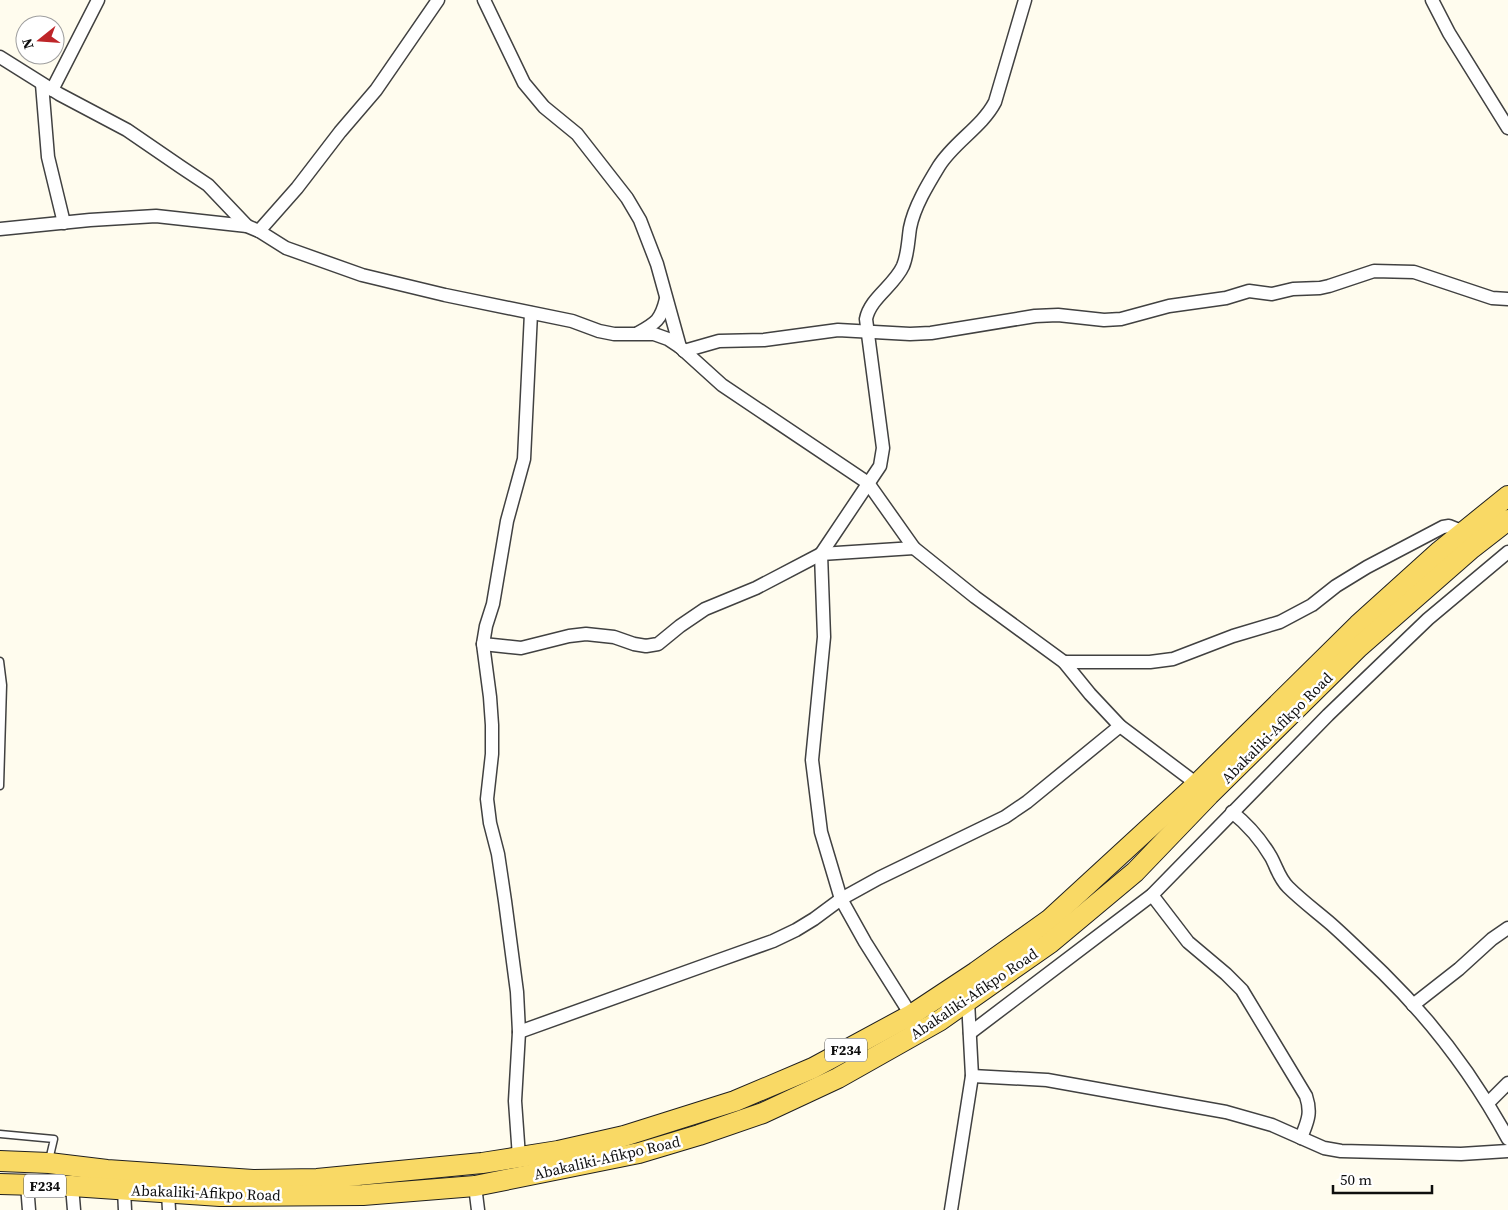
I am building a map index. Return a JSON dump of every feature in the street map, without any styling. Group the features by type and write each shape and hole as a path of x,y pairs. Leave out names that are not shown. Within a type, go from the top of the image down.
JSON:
{"main road":[{"name":"F234","path":"0,1161 49,1163 107,1170 253,1180 316,1178 482,1163 558,1151 624,1136 735,1101 813,1068 911,1015 1049,920 1197,784 1358,625 1508,496"},
{"name":"Abakaliki-Afikpo Road","path":"81,1186 124,1190 169,1201 221,1203 364,1195 475,1186 639,1153 763,1113 838,1078 939,1021 968,1001 1050,943 1136,872 1209,795 1360,647 1472,548 1508,520"},
{"name":"F234","path":"0,1184 81,1186"}],"street":[{"path":"64,223 48,157 47,87 98,0"},
{"path":"253,229 297,188 340,132 376,90 438,0"},
{"path":"484,0 524,83 544,107 577,134 627,198 640,220 667,296 682,349"},
{"path":"911,1015 865,942 841,899 821,832 812,760 824,637 821,554 880,466 883,448 866,319 868,310 903,266 908,251 910,228 916,211 940,164 960,141 990,112 995,102 1025,0"},
{"path":"1432,0 1449,33 1508,128"},
{"path":"0,58 47,87 127,130 208,186 253,229 286,248 362,275 402,286 572,321 614,334 654,334 668,339 722,385 868,483 914,548 975,597 1064,662 1090,694 1120,726 1197,784"},
{"path":"0,229 156,216 253,229"},
{"path":"682,349 719,341 764,340 838,330 910,334 931,333 1019,318 1058,314 1104,320 1122,319 1169,306 1226,298 1249,291 1272,294 1293,289 1320,288 1361,274 1380,270 1391,272 1408,271 1429,276 1492,298 1508,299"},
{"path":"638,333 655,324 659,319 667,296"},
{"path":"519,1157 515,1101 519,1032 517,992 498,854 490,823 487,799 492,754 492,725 483,644 507,521 524,459 531,313"},
{"path":"1064,662 1150,662 1173,659 1232,636 1280,622 1312,605 1336,586 1367,567 1443,527 1449,526 1464,532"},
{"path":"483,644 521,648 569,636 586,634 614,637 646,646 658,644 705,609 756,588 821,554 914,548"},
{"path":"970,1033 1152,895 1328,715 1428,619 1508,552"},
{"path":"519,1032 773,941 814,919 841,899 879,878 1005,817 1027,802 1120,726"},
{"path":"1232,812 1250,828 1264,846 1272,858 1278,874 1287,886 1364,955 1414,1006 1451,1048 1488,1103 1508,1139"},
{"path":"1152,895 1188,942 1242,990 1306,1096 1310,1108 1308,1120 1301,1138"},
{"path":"1414,1006 1460,970 1492,939 1508,928"},
{"path":"951,1210 972,1076 968,1001"},
{"path":"972,1076 1047,1080 1226,1112 1264,1122 1324,1148 1341,1151 1461,1154 1508,1151"},
{"path":"1488,1103 1508,1083"},
{"path":"27,1186 29,1210"},
{"path":"74,1210 81,1186"},
{"path":"475,1186 478,1210"},
{"path":"124,1190 125,1210"}],"lane":[{"path":"0,661 3,685 0,786"},
{"path":"0,1134 54,1139 49,1163"}]}
